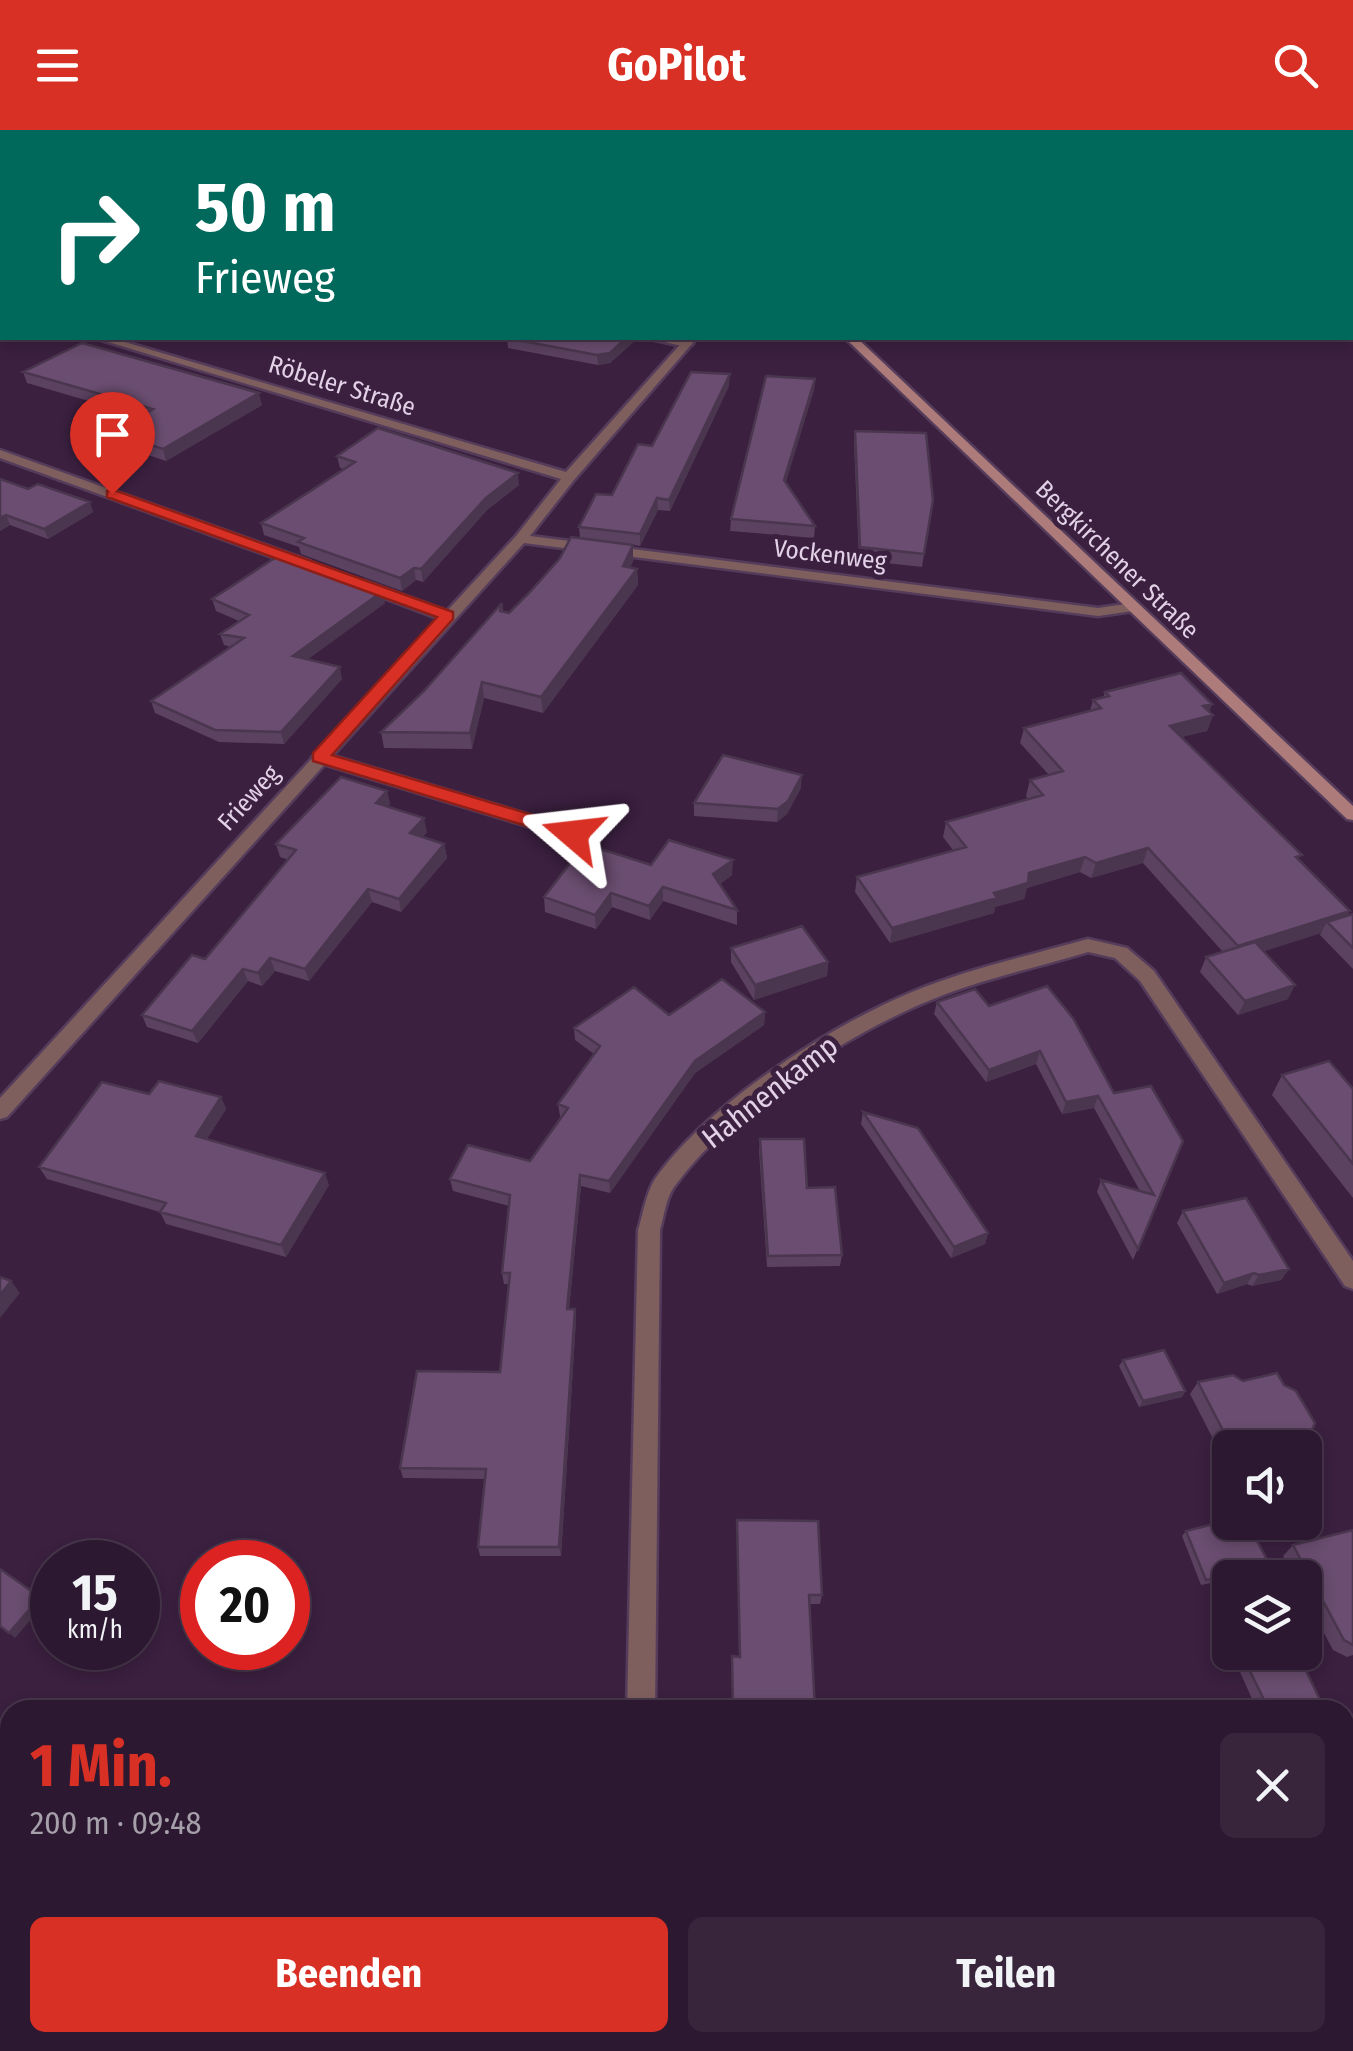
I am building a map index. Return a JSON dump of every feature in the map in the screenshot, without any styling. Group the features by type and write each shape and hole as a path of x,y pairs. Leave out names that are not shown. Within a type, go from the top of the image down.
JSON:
{"street":[{"name":"Röbeler Straße","path":"108,340 569,477"},
{"name":"Bergkirchener Straße","path":"852,340 1353,814"},
{"name":"Frieweg","path":"0,1111 521,539 569,477 689,341"},
{"path":"0,454 317,568"},
{"name":"Vockenweg","path":"521,539 1098,612 1134,607"},
{"path":"336,575 448,616"},
{"path":"320,757 573,834"},
{"name":"Hahnenkamp","path":"640,1700 649,1230 662,1186 700,1143 742,1106 831,1040 921,996 1088,945 1121,953 1147,976 1353,1279"}],"building":[{"path":"518,340 624,340 610,353 597,355"},
{"path":"82,343 259,393 163,449 111,432 153,409 23,372"},
{"path":"691,372 730,374 669,500 657,498 640,534 579,527 596,494 612,495 638,444 652,446"},
{"path":"766,376 815,379 784,480 815,526 731,519"},
{"path":"378,428 518,473 486,498 421,569 414,568 400,578 298,542 304,538 261,523 355,462 337,456"},
{"path":"855,431 926,433 933,500 924,554 860,547"},
{"path":"0,479 28,489 38,484 90,502 44,529 6,515 0,518"},
{"path":"571,537 633,545 623,566 637,569 541,697 482,682 470,733 381,732 424,691 502,603 500,611 509,613 530,592 560,558"},
{"path":"281,554 383,591 293,656 340,667 281,732 215,730 151,701 244,638 220,634 249,615 212,599"},
{"path":"1181,673 1212,704 1203,706 1213,715 1170,726 1302,855 1296,857 1350,911 1238,946 1148,848 1096,863 1085,857 1029,873 1028,883 994,893 997,898 892,928 857,877 966,847 946,822 1043,795 1030,780 1063,771 1024,728 1101,708 1093,700 1109,696 1105,692"},
{"path":"723,755 802,775 788,801 778,809 694,803"},
{"path":"341,777 387,791 376,803 424,818 410,833 444,844 399,899 368,889 305,969 270,958 258,973 243,969 192,1031 142,1015 192,955 205,959 296,850 276,844"},
{"path":"669,840 733,860 713,874 737,910 663,887 649,906 611,893 595,915 544,897 585,844 651,865"},
{"path":"1353,914 1353,948 1327,922"},
{"path":"802,926 828,962 755,985 731,948"},
{"path":"1255,942 1295,985 1245,1001 1206,957"},
{"path":"722,979 765,1012 695,1061 609,1181 580,1175 567,1309 575,1309 559,1547 478,1547 486,1469 400,1468 417,1371 500,1372 510,1273 502,1273 510,1195 450,1179 468,1145 530,1161 568,1108 558,1104 600,1046 574,1028 634,987 669,1015"},
{"path":"1047,986 1073,1018 1114,1093 1151,1086 1183,1141 1138,1249 1101,1180 1154,1195 1098,1096 1066,1102 1040,1051 989,1070 937,1002 975,989 989,1006"},
{"path":"1329,1061 1353,1089 1353,1164 1282,1075"},
{"path":"159,1081 221,1097 196,1136 325,1173 281,1245 160,1212 166,1203 39,1167 102,1082 149,1094"},
{"path":"863,1112 918,1128 988,1233 954,1247"},
{"path":"760,1139 804,1139 807,1188 835,1187 842,1255 768,1256"},
{"path":"1246,1198 1289,1269 1254,1273 1224,1283 1183,1211"},
{"path":"0,1277 11,1281 0,1295"},
{"path":"1164,1350 1185,1391 1143,1401 1123,1360"},
{"path":"1277,1373 1284,1385 1296,1391 1315,1423 1312,1430 1223,1430 1198,1382 1233,1375 1243,1381"},
{"path":"737,1520 818,1521 822,1595 809,1595 814,1700 733,1700 732,1656 740,1657"},
{"path":"1212,1524 1212,1540 1257,1540 1267,1560 1212,1560 1212,1579 1206,1580 1186,1531"},
{"path":"1353,1530 1353,1645 1344,1640 1322,1599 1322,1560 1301,1560 1293,1545"},
{"path":"0,1569 30,1590 30,1609 9,1633 0,1626"},
{"path":"1249,1670 1306,1670 1320,1700 1264,1700"}],"route":[{"path":"112,494 448,616 320,757 573,834"}]}
